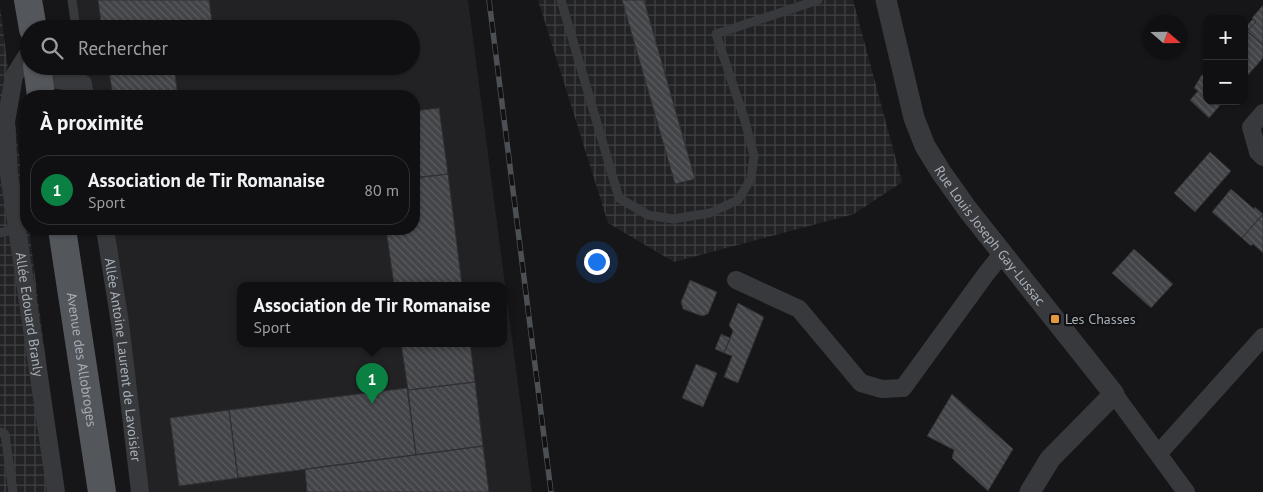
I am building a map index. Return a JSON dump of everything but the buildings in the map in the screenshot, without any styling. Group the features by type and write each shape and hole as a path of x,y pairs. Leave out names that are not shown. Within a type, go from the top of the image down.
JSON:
{"main road":[{"path":"28,0 31,20"},
{"name":"Avenue des Allobroges","path":"63,235 102,492"}],"street":[{"name":"Rue Louis Joseph Gay-Lussac","path":"886,0 914,118 925,146 952,187 1002,254 1114,394 1186,492"},
{"name":"Allée Edouard Branly","path":"20,66 14,76 6,122 10,174 56,492"},
{"path":"39,80 84,90"},
{"path":"1263,113 1250,127 1258,152 1263,157"},
{"name":"Allée Antoine Laurent de Lavoisier","path":"106,235 120,323 140,492"},
{"path":"736,280 799,309 861,383 882,389 903,388 1002,254"},
{"path":"1159,453 1263,338"},
{"path":"1030,492 1050,459 1114,394"}],"lane":[{"path":"72,0 75,20"},
{"path":"561,0 619,198 648,215 673,219 710,213 738,200 751,179 754,156 745,121 716,34 818,0"},
{"path":"82,75 84,90"},
{"path":"0,234 18,228"},
{"path":"0,432 6,434 13,492"}],"shaded area":[{"path":"67,0 468,0 505,282 237,282 237,347 507,347 507,300 532,492 147,492 109,235 420,235 420,90 87,90 84,75 420,75 420,20 72,20"},
{"path":"538,0 853,0 902,182 854,214 674,262 608,223"},
{"path":"0,6 20,162 20,235 30,235 63,492 0,492"}],"railway":[{"path":"489,0 551,492"}],"place":[{"name":"Les Chasses","path":"1055,319"},
{"name":"Association de Tir Romanaise","path":"372,404"}]}
